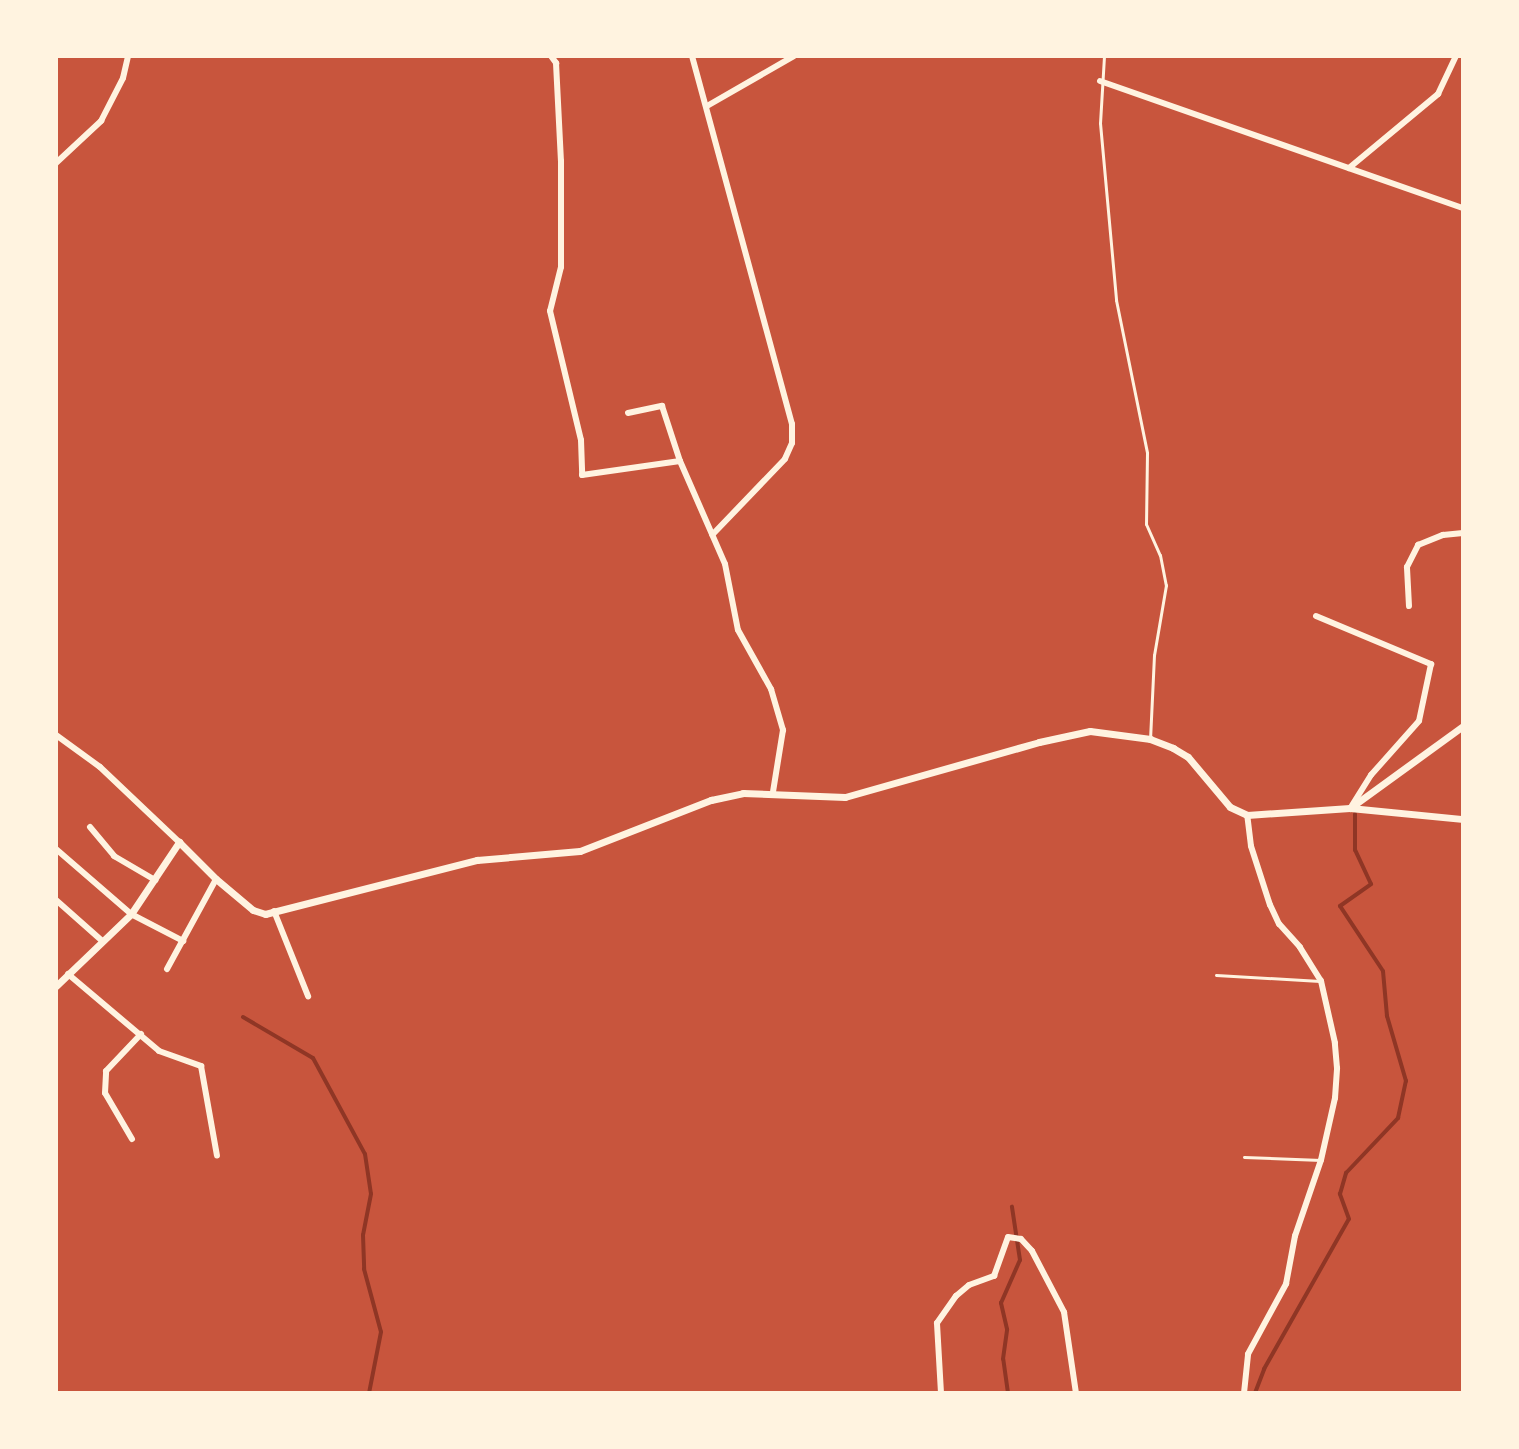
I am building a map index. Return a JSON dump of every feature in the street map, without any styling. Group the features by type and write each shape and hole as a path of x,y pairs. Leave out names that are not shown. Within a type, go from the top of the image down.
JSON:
{"street":[{"path":"56,163 101,121 123,78 128,56"},
{"path":"551,56 556,63 561,267 550,311 581,440 582,475 680,461"},
{"path":"692,56 792,424 792,443 785,459 712,535"},
{"path":"707,106 794,56"},
{"path":"1349,168 1438,94 1456,56"},
{"path":"1100,81 1463,208"},
{"path":"628,413 662,406 680,461 725,564 738,630 771,689 783,730 773,792"},
{"path":"1409,606 1407,567 1418,545 1443,535 1463,533"},
{"path":"1316,616 1431,664 1419,721 1371,775 1350,808"},
{"path":"1350,808 1463,726"},
{"path":"56,735 100,767 216,879 253,910 265,914 477,860 580,851 711,800 743,793 773,792 845,797 1039,742 1090,731 1150,739 1188,757 1221,799 1247,815 1350,808 1463,819"},
{"path":"1244,1393 1248,1354 1286,1284 1295,1236 1321,1160 1335,1098 1337,1068 1321,981 1300,947 1279,924 1270,905 1251,846 1247,815"},
{"path":"90,827 114,856 155,880"},
{"path":"58,981 131,914 179,842"},
{"path":"56,849 131,914 183,941"},
{"path":"167,969 216,879"},
{"path":"56,900 101,940"},
{"path":"274,911 308,996"},
{"path":"68,974 159,1051 201,1066 217,1156"},
{"path":"132,1139 105,1093 106,1071 141,1034"},
{"path":"941,1393 937,1323 956,1296 969,1285 994,1276 1008,1237 1021,1239 1032,1251 1064,1312 1067,1354 1076,1393"}],"lane":[{"path":"1104,56 1100,81 1100,123 1116,300 1147,453 1146,524 1160,555 1166,585 1154,655 1150,739"},
{"path":"1216,975 1321,981"},
{"path":"1244,1157 1321,1160"}],"waterway":[{"path":"1255,1393 1264,1369 1349,1219 1340,1194 1346,1173 1398,1118 1406,1081 1387,1016 1383,971 1340,906 1371,884 1355,850 1355,814"},
{"path":"243,1017 313,1058 365,1154 371,1194 363,1235 364,1269 381,1332 369,1393"},
{"path":"1008,1393 1003,1359 1007,1329 1001,1303 1020,1260 1012,1207"}]}
